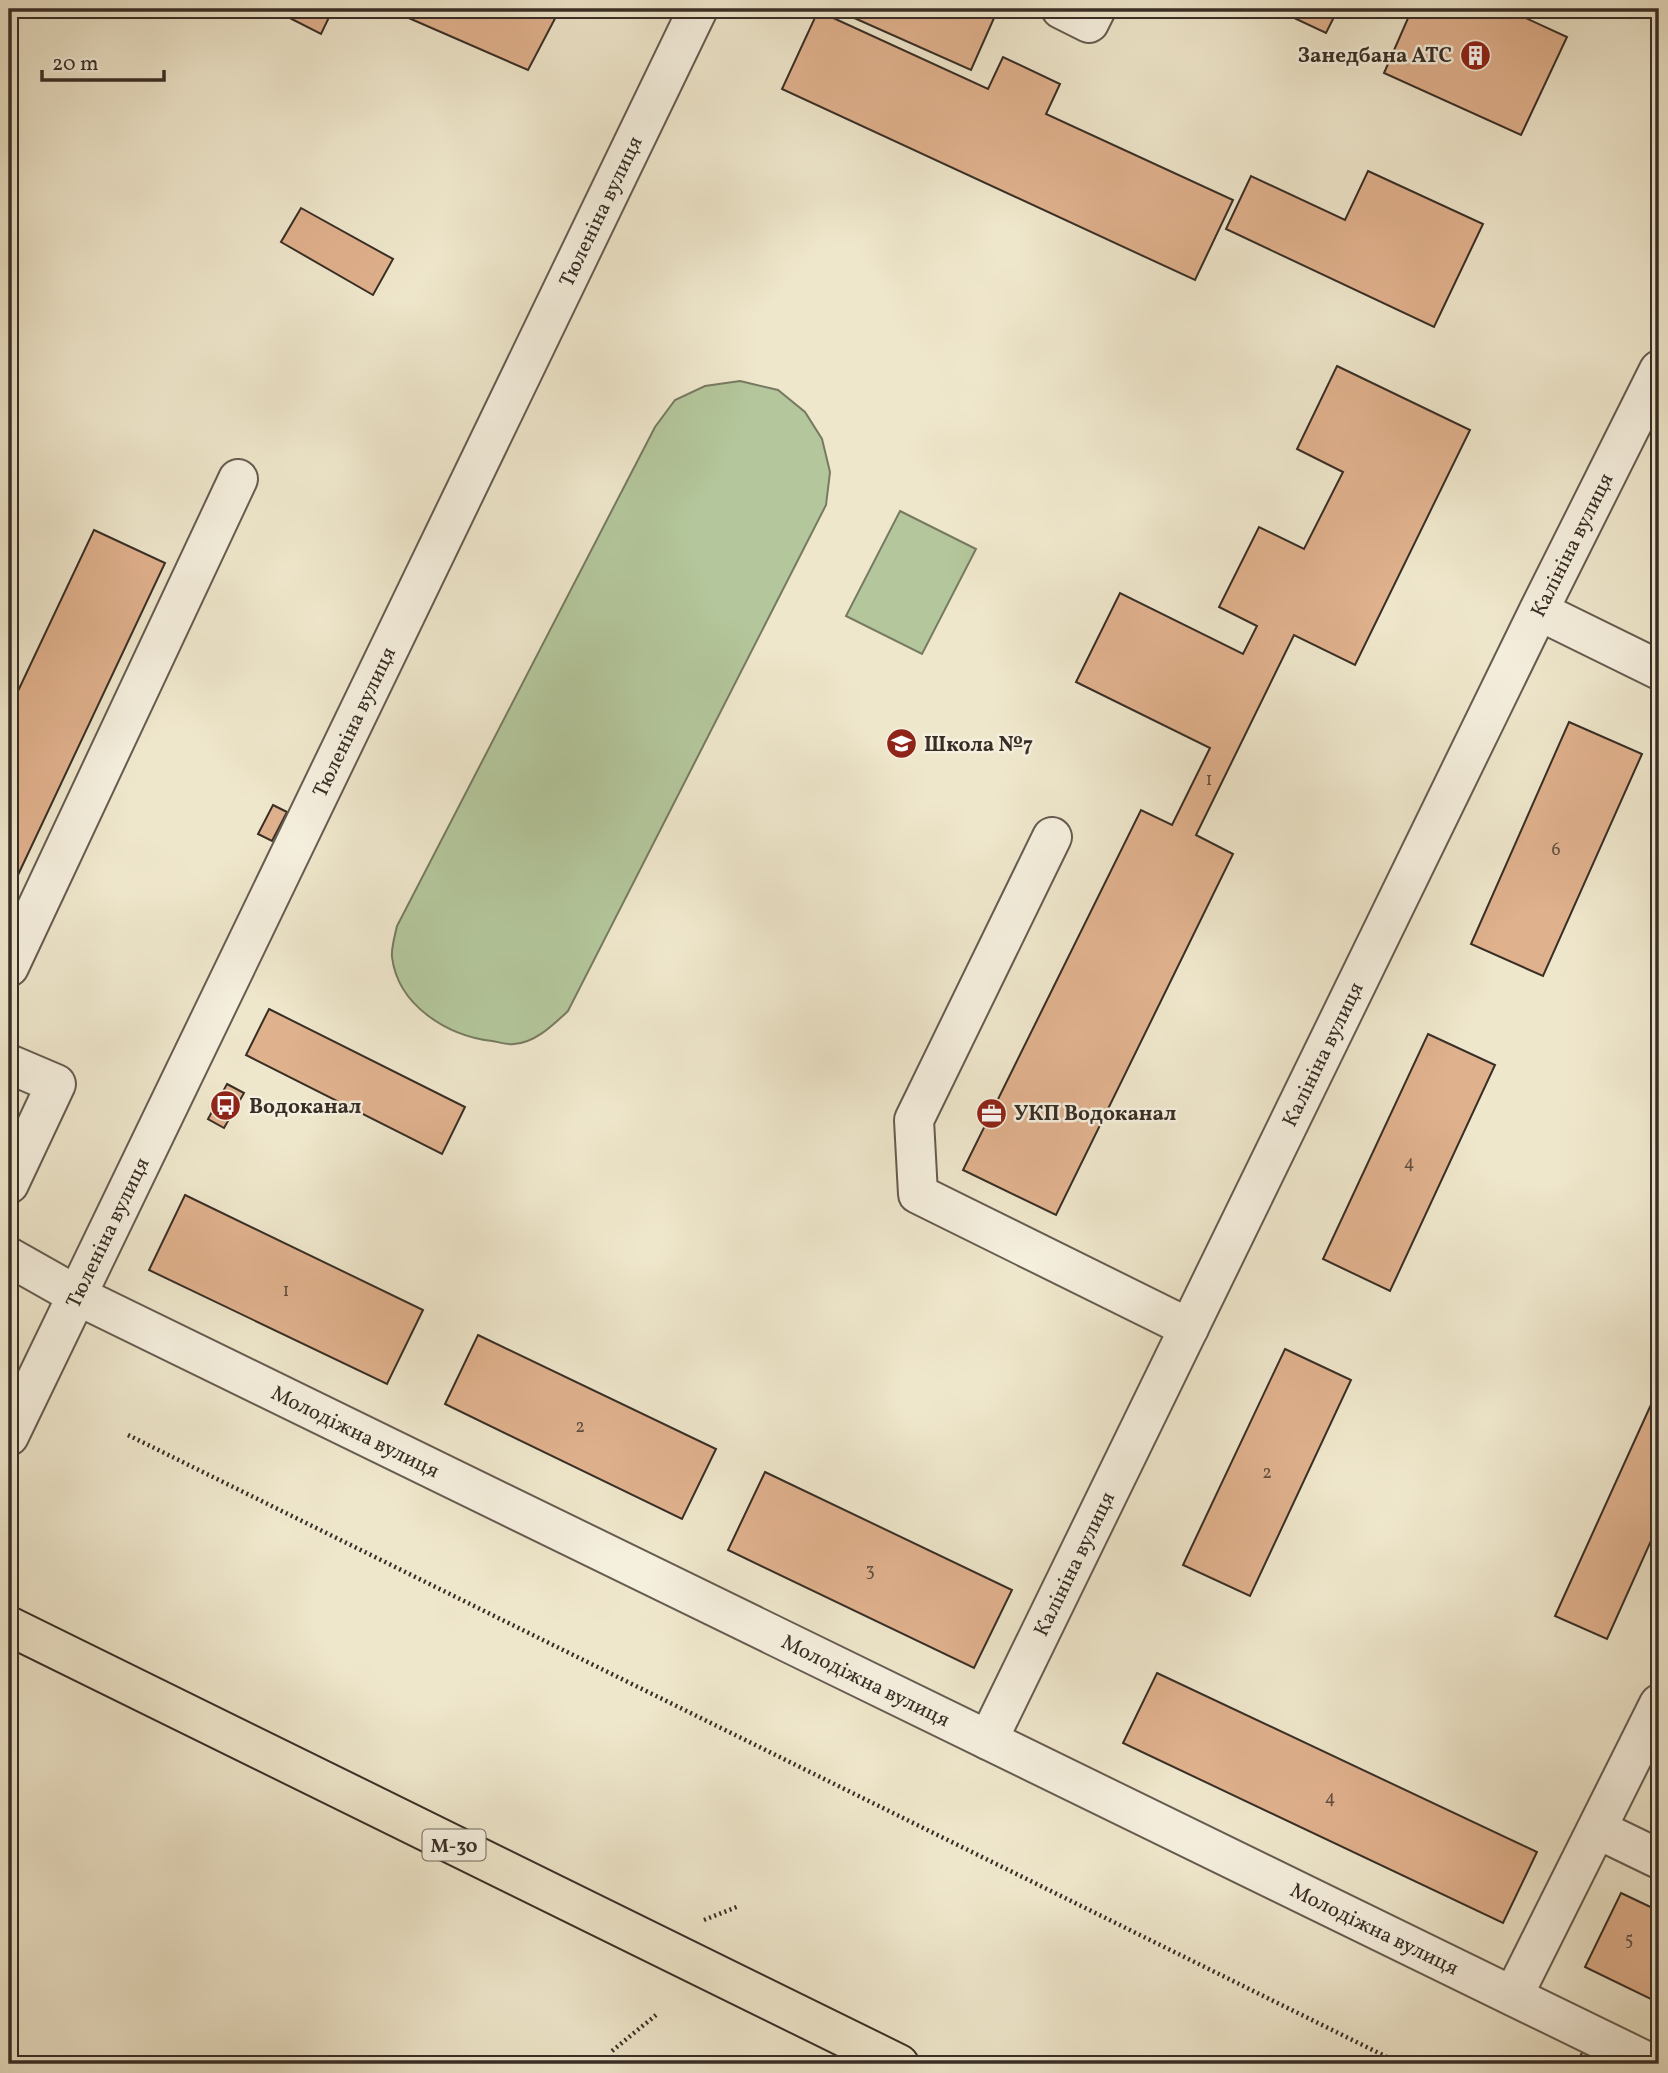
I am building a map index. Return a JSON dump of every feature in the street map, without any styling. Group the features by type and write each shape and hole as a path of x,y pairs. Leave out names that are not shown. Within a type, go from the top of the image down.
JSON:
{"highway":[{"name":"М-30","path":"9,1626 899,2064"}],"street":[{"name":"Тюленіна вулиця","path":"9,1436 698,9"},
{"path":"1061,9 1089,23 1096,9"},
{"name":"Калініна вулиця","path":"988,1740 1659,370"},
{"path":"9,967 239,479"},
{"path":"1539,611 1659,670"},
{"path":"1052,837 914,1120 918,1194 1189,1328"},
{"path":"9,1064 56,1084 9,1184"},
{"name":"Молодіжна вулиця","path":"9,1257 78,1296 1652,2064"},
{"path":"1513,1996 1659,1704"},
{"path":"1597,1829 1659,1859"}],"path":[{"path":"128,1435 1401,2064"},
{"path":"704,1920 739,1906"},
{"path":"612,2051 656,2015"}],"green space":[{"path":"740,381 778,390 805,412 822,439 830,472 826,505 568,1011 543,1032 522,1043 506,1044 459,1033 428,1016 404,990 392,957 397,926 655,427 675,400 705,386"},
{"path":"900,511 976,549 922,654 846,616"}],"building":[{"path":"272,9 333,9 321,34"},
{"path":"388,9 560,9 528,70"},
{"path":"834,9 998,9 971,70"},
{"path":"1275,9 1338,9 1326,33"},
{"name":"Занедбана АТС","path":"1412,9 1506,9 1567,37 1521,135 1384,73"},
{"path":"818,11 988,89 1003,57 1060,84 1046,114 1233,200 1195,280 782,89"},
{"path":"1368,171 1483,224 1434,327 1226,229 1251,176 1345,220"},
{"path":"301,208 393,259 373,295 281,242"},
{"path":"1337,366 1470,430 1355,665 1294,635 1196,835 1233,854 1056,1215 963,1170 1141,810 1172,825 1210,748 1076,682 1120,593 1243,654 1257,626 1219,607 1259,527 1304,549 1343,472 1297,449"},
{"path":"94,530 165,563 9,894 9,710"},
{"path":"1569,722 1642,754 1543,976 1471,944"},
{"path":"273,805 287,812 272,841 258,834"},
{"path":"269,1009 465,1107 442,1154 246,1055"},
{"path":"1428,1034 1495,1065 1390,1291 1323,1259"},
{"name":"Водоканал","path":"227,1084 244,1093 224,1128 208,1119"},
{"path":"185,1195 423,1310 387,1384 149,1270"},
{"path":"478,1335 716,1449 682,1519 445,1404"},
{"path":"1285,1349 1351,1380 1250,1596 1183,1565"},
{"path":"1659,1387 1659,1523 1607,1639 1555,1616"},
{"path":"765,1472 1012,1590 974,1668 728,1550"},
{"path":"1157,1673 1537,1852 1503,1923 1123,1743"},
{"path":"1621,1893 1659,1911 1659,2003 1585,1967"},
{"path":"1585,2047 1619,2064 1576,2064"}],"place":[{"name":"Занедбана АТС","path":"1475,55"},
{"name":"Школа №7","path":"901,744"},
{"name":"Водоканал","path":"226,1106"},
{"name":"УКП Водоканал","path":"991,1113"}]}
